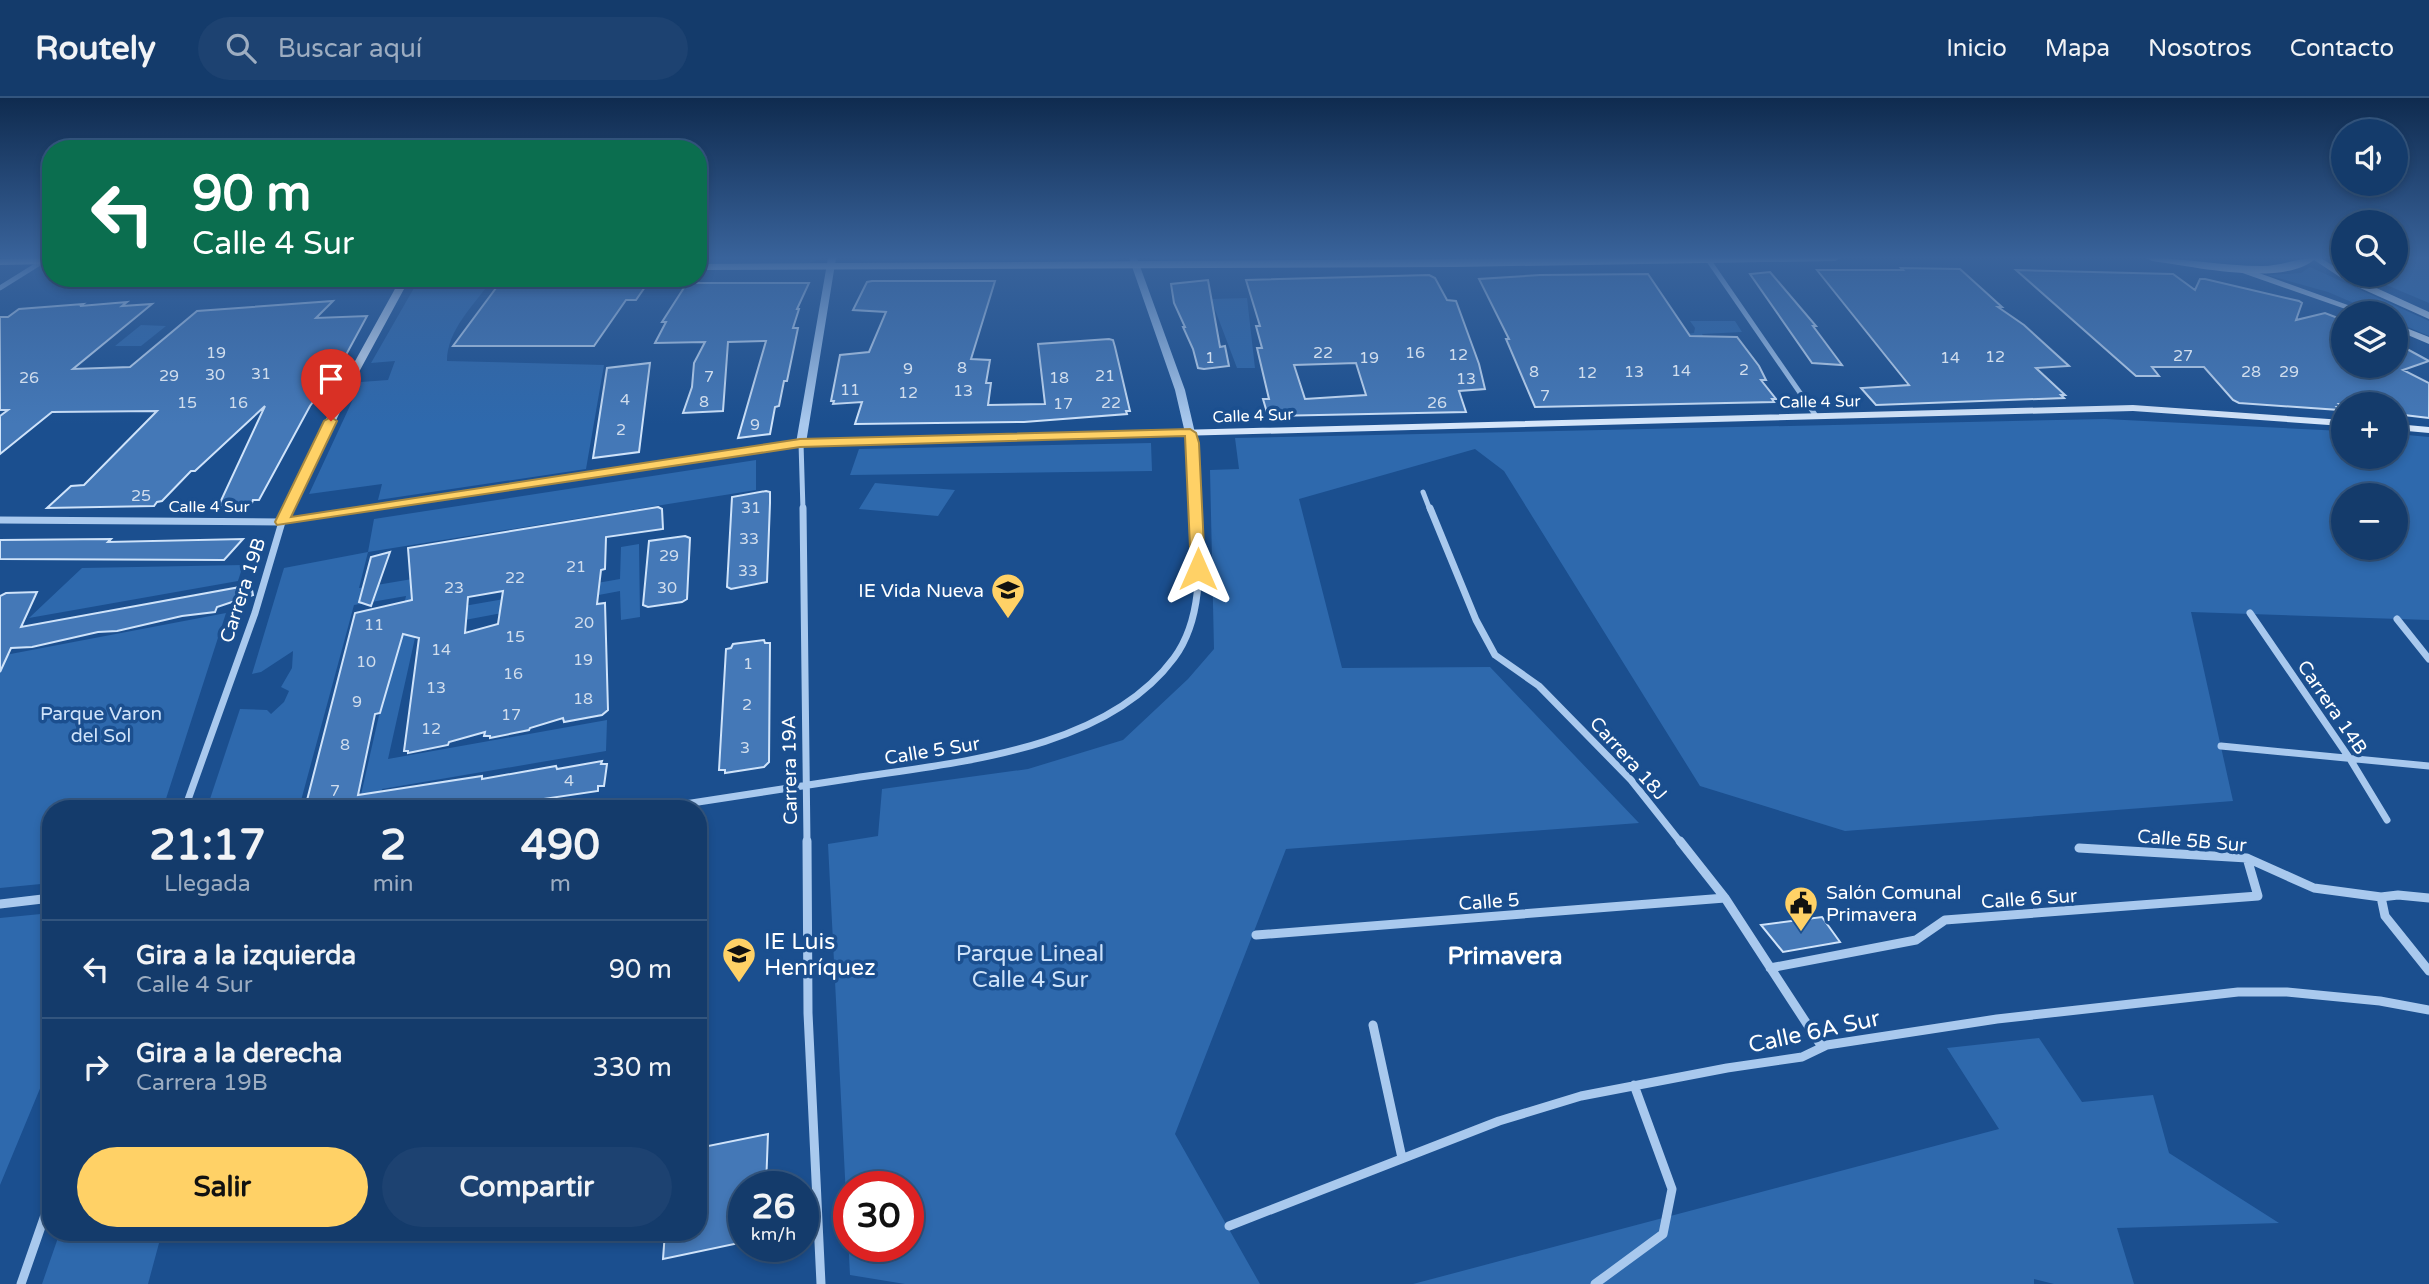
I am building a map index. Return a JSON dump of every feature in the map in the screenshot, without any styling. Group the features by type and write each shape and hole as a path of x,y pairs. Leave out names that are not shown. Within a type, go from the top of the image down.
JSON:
{"main road":[{"name":"Carrera 19B","path":"282,522 354,372 386,313"},
{"path":"2408,332 2429,341"},
{"name":"Calle 4 Sur","path":"282,522 800,443 2133,408 2331,422"},
{"path":"2408,428 2429,430"}],"street":[{"name":"Carrera 19A","path":"821,1284 808,1013 800,443 823,313"},
{"path":"1152,313 1180,390 1190,433"},
{"path":"1745,313 1816,416"},
{"name":"Calle 5 Sur","path":"707,800 994,756 1068,734 1115,712 1149,686 1180,651 1196,611 1198,573 1193,443 1190,433"},
{"name":"Carrera 18J","path":"1423,492 1476,620 1494,655 1539,686 1631,780 1725,898 1822,1047"},
{"name":"Calle 4 Sur","path":"0,520 282,522"},
{"name":"Carrera 19B","path":"188,800 255,613 282,522"},
{"name":"Carrera 14B","path":"2250,613 2350,759 2387,820"},
{"path":"2397,619 2429,659"},
{"path":"2221,746 2429,766"},
{"name":"Calle 5B Sur","path":"2079,848 2247,858 2314,888 2381,897"},
{"name":"Calle 6 Sur","path":"1770,968 1916,940 1924,937 1936,923 1945,920 2258,896 2247,858"},
{"path":"2429,898 2398,895 2381,897 2385,916 2429,971"},
{"name":"Calle 5","path":"1256,935 1725,898"},
{"path":"0,904 42,899"},
{"name":"Calle 6A Sur","path":"1229,1226 1499,1121 1581,1096 1802,1056 1822,1047 1997,1019 2238,992 2287,992 2380,1001 2429,1010"},
{"path":"1373,1025 1402,1158"},
{"path":"1595,1284 1663,1234 1672,1189 1634,1086"},
{"path":"21,1284 42,1224"}],"green space":[{"path":"399,313 467,313 451,339 447,361 604,365 586,469 378,500 382,484 309,494 361,382 388,380 395,361 371,363"},
{"path":"1216,313 1249,313 1255,368 1237,368"},
{"path":"2408,313 2429,321 2429,336 2408,327"},
{"path":"1690,321 1735,321 1742,332 1702,334 1733,382 1688,334 1694,333 1695,328"},
{"path":"141,325 166,326 141,346 115,346"},
{"name":"Parque Lineal Calle 4 Sur","path":"2105,419 2331,430 2331,469 2408,469 2408,435 2429,437 2429,620 2191,612 2233,801 1845,831 1700,786 1504,471 1475,449 1299,499 1342,668 1490,667 1639,823 1286,849 1175,1134 1260,1284 905,1284 850,1275 849,1262 924,1262 924,1171 845,1171 828,844 878,836 882,789 1028,769 1123,740 1188,679 1214,649 1210,470 1239,469 1235,438"},
{"path":"1151,443 1152,471 850,475 859,449"},
{"path":"756,460 756,490 368,552 374,519"},
{"path":"875,483 955,490 938,516 859,509"},
{"path":"639,544 640,617 621,620 620,591 417,629 388,759 607,720 606,751 382,789 380,800 360,800 406,596 354,605 301,800 210,800 240,709 267,710 271,714 284,702 289,691 281,687 292,668 293,651 261,672 252,674 284,568 368,552 359,588 424,577 418,614 620,579 621,547"},
{"path":"243,565 238,581 29,618 82,568"},
{"name":"Parque Varon del Sol","path":"226,613 166,800 42,800 42,884 0,888 0,656"},
{"path":"42,914 42,1084 0,1185 0,918"},
{"path":"2039,1038 2082,1102 2153,1095 2169,1153 2279,1223 2117,1228 2134,1284 2054,1284 2034,1279 2034,1284 1413,1284 1999,1129 1947,1048"},
{"path":"57,1241 160,1241 148,1284 42,1284"}],"building":[{"path":"13,313 141,313 73,369 130,367 194,313 321,313 316,318 367,316 340,366 310,406 259,500 218,507 265,406 154,506 47,508 71,486 84,485 157,411 52,412 0,454 0,416 8,410 0,410 0,317 8,317"},
{"path":"477,313 617,313 594,346 453,346"},
{"path":"668,313 798,313 793,328 798,328 787,381 784,381 779,406 775,407 770,434 738,438 766,341 728,342 723,411 683,413 692,387 694,363 705,342 655,343 666,322 662,322"},
{"path":"885,313 985,313 971,359 990,360 986,383 991,383 988,405 1045,404 1038,344 1109,339 1113,340 1130,411 1126,411 1127,414 1024,422 855,424 862,402 833,404 834,401 831,401 840,355 869,352"},
{"path":"1179,313 1214,313 1220,347 1225,346 1229,366 1198,368"},
{"path":"1256,313 1461,313 1485,389 1459,391 1466,412 1268,416 1263,399 1269,399 1257,348 1262,348 1256,326 1260,326","holes":["1356,363 1366,395 1305,399 1294,365"]},
{"path":"1496,313 1675,313 1690,336 1737,337 1759,366 1766,380 1761,380 1776,399 1772,399 1774,402 1535,407 1506,339 1509,339"},
{"path":"1777,313 1805,313 1842,365 1812,363"},
{"path":"1852,313 2007,313 2069,366 2036,368 2065,395 2061,395 2064,398 1876,405 1861,388 1909,385"},
{"path":"2065,313 2298,313 2296,320 2326,313 2331,315 2331,378 2408,378 2408,372 2429,383 2429,418 2408,415 2408,392 2331,392 2331,409 2239,403 2233,400 2204,367 2152,367 2159,376 2136,376"},
{"path":"2408,350 2429,361 2408,368"},
{"path":"650,363 639,452 593,458 607,368"},
{"path":"770,492 767,582 731,589 727,587 732,497"},
{"path":"658,507 662,509 663,529 606,537 605,569 601,570 597,604 605,603 608,710 602,715 564,722 563,718 529,730 490,738 484,736 485,732 449,742 448,745 408,753 404,751 419,638 403,634 380,713 375,714 358,795 602,761 601,764 607,764 604,786 598,786 598,791 537,800 307,800 355,613 412,600 408,548","holes":["503,591 498,624 465,633 468,597"]},
{"path":"685,536 690,538 687,599 648,607 643,605 649,541"},
{"path":"111,539 108,542 243,539 224,560 0,559 0,540"},
{"path":"390,552 371,606 359,602 371,557"},
{"path":"251,585 253,595 217,607 215,612 182,616 117,631 98,632 32,647 11,648 0,672 0,596 6,593 37,592 21,627"},
{"path":"764,640 765,643 770,643 769,762 764,767 725,773 725,770 719,770 726,649 733,644"},
{"name":"Salón Comunal Primavera","path":"1822,917 1840,942 1783,952 1761,925"},
{"path":"768,1134 767,1171 728,1171 728,1245 663,1259 664,1241 707,1241 707,1146"}],"place":[{"name":"IE Vida Nueva","path":"1008,620"},
{"name":"Salón Comunal Primavera","path":"1801,933"},
{"name":"IE Luis Henríquez","path":"739,984"}],"district":[{"name":"Primavera","path":"1505,956"}],"route":[{"path":"331,421 282,522 800,443 1190,433 1193,443 1198,569"}]}
